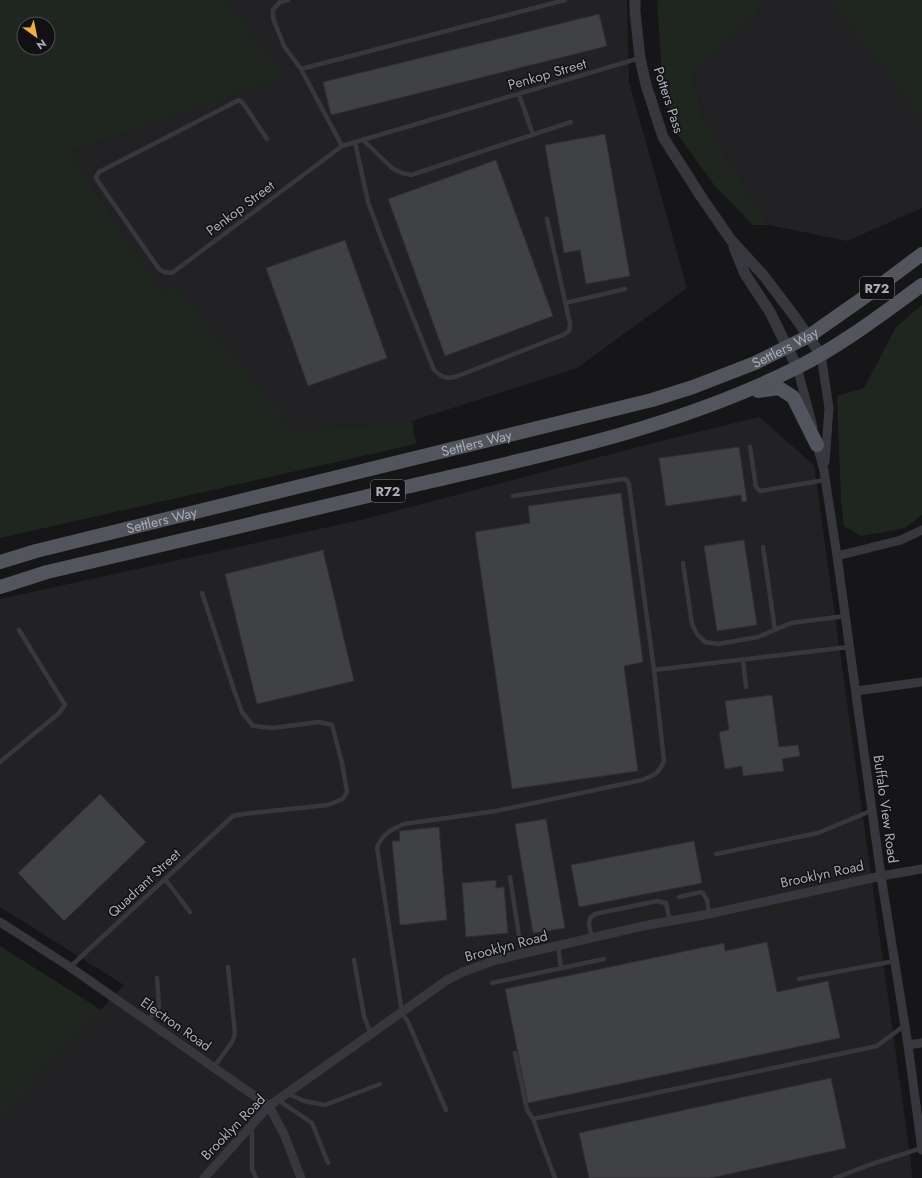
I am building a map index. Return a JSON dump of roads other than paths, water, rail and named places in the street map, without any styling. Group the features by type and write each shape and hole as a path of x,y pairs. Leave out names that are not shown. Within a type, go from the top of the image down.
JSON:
{"main road":[{"name":"Settlers Way","path":"0,562 36,551 652,400 700,384 755,363 809,336 922,254"},
{"name":"Settlers Way","path":"0,587 55,570 574,447 661,423 701,409 821,355 884,313 922,285"},
{"path":"701,409 763,389 779,388 792,397 817,445"}],"street":[{"name":"Potters Pass","path":"635,0 640,58 646,85 663,137 731,240 764,276 809,336 821,355"},
{"name":"Potters Pass","path":"731,240 745,274 770,312 797,367"},
{"name":"Buffalo View Road","path":"821,355 829,408 824,476"},
{"name":"Buffalo View Road","path":"797,367 824,476 837,556 881,876 905,1025 922,1149"},
{"path":"837,556 901,540 922,530"},
{"path":"856,691 922,682"},
{"name":"Brooklyn Road","path":"204,1178 269,1106 447,980 463,972 491,962 522,954 922,868"},
{"name":"Electron Road","path":"0,922 70,967 269,1106 284,1134 301,1178"},
{"path":"908,1045 922,1043"}],"lane":[{"path":"288,0 280,2 273,10 272,18 284,46 301,69 342,146"},
{"path":"301,69 565,0"},
{"name":"Penkop Street","path":"266,138 239,100 99,172 96,177 159,269 164,272 172,273 342,146 640,58"},
{"path":"519,94 533,135"},
{"path":"363,140 392,168 402,173 411,175 571,122"},
{"path":"355,142 368,202 381,237 434,370 447,378 455,377 563,335 569,331 570,324 547,219"},
{"path":"565,303 625,289"},
{"path":"750,447 756,486 760,492 824,476"},
{"path":"446,1110 408,1022 402,1013 377,846 382,836 391,829 404,824 496,811 642,780 652,776 660,770 664,761 654,670 629,484 627,480 623,479 513,496"},
{"path":"763,547 775,630"},
{"path":"684,563 692,624 697,634 705,642 718,644 758,637 791,624 845,616"},
{"name":"Quadrant Street","path":"70,967 233,816 328,805 343,799 347,792 342,763 332,725 319,722 272,728 253,726 242,712 229,677 202,592"},
{"path":"0,762 58,714 65,705 19,630"},
{"path":"654,670 850,647"},
{"path":"743,660 746,687"},
{"path":"716,854 818,833 873,810"},
{"path":"510,876 522,954"},
{"path":"164,879 190,912"},
{"path":"679,897 701,892 704,893 707,900 709,914"},
{"path":"592,939 589,921 595,914 657,901 666,903 670,921"},
{"path":"558,946 561,968"},
{"path":"492,983 604,959"},
{"path":"354,960 364,1016 371,1034"},
{"path":"799,979 895,961"},
{"path":"214,1067 232,1042 235,1034 228,967"},
{"path":"148,1021 159,1007 157,978"},
{"path":"533,1119 877,1046 905,1025"},
{"path":"515,1053 527,1110 533,1119 555,1178"},
{"path":"287,1093 304,1101 325,1105 380,1084"},
{"path":"278,1100 312,1123 328,1164"},
{"path":"252,1124 252,1169 254,1177"},
{"path":"835,1178 869,1165 922,1149"}]}
